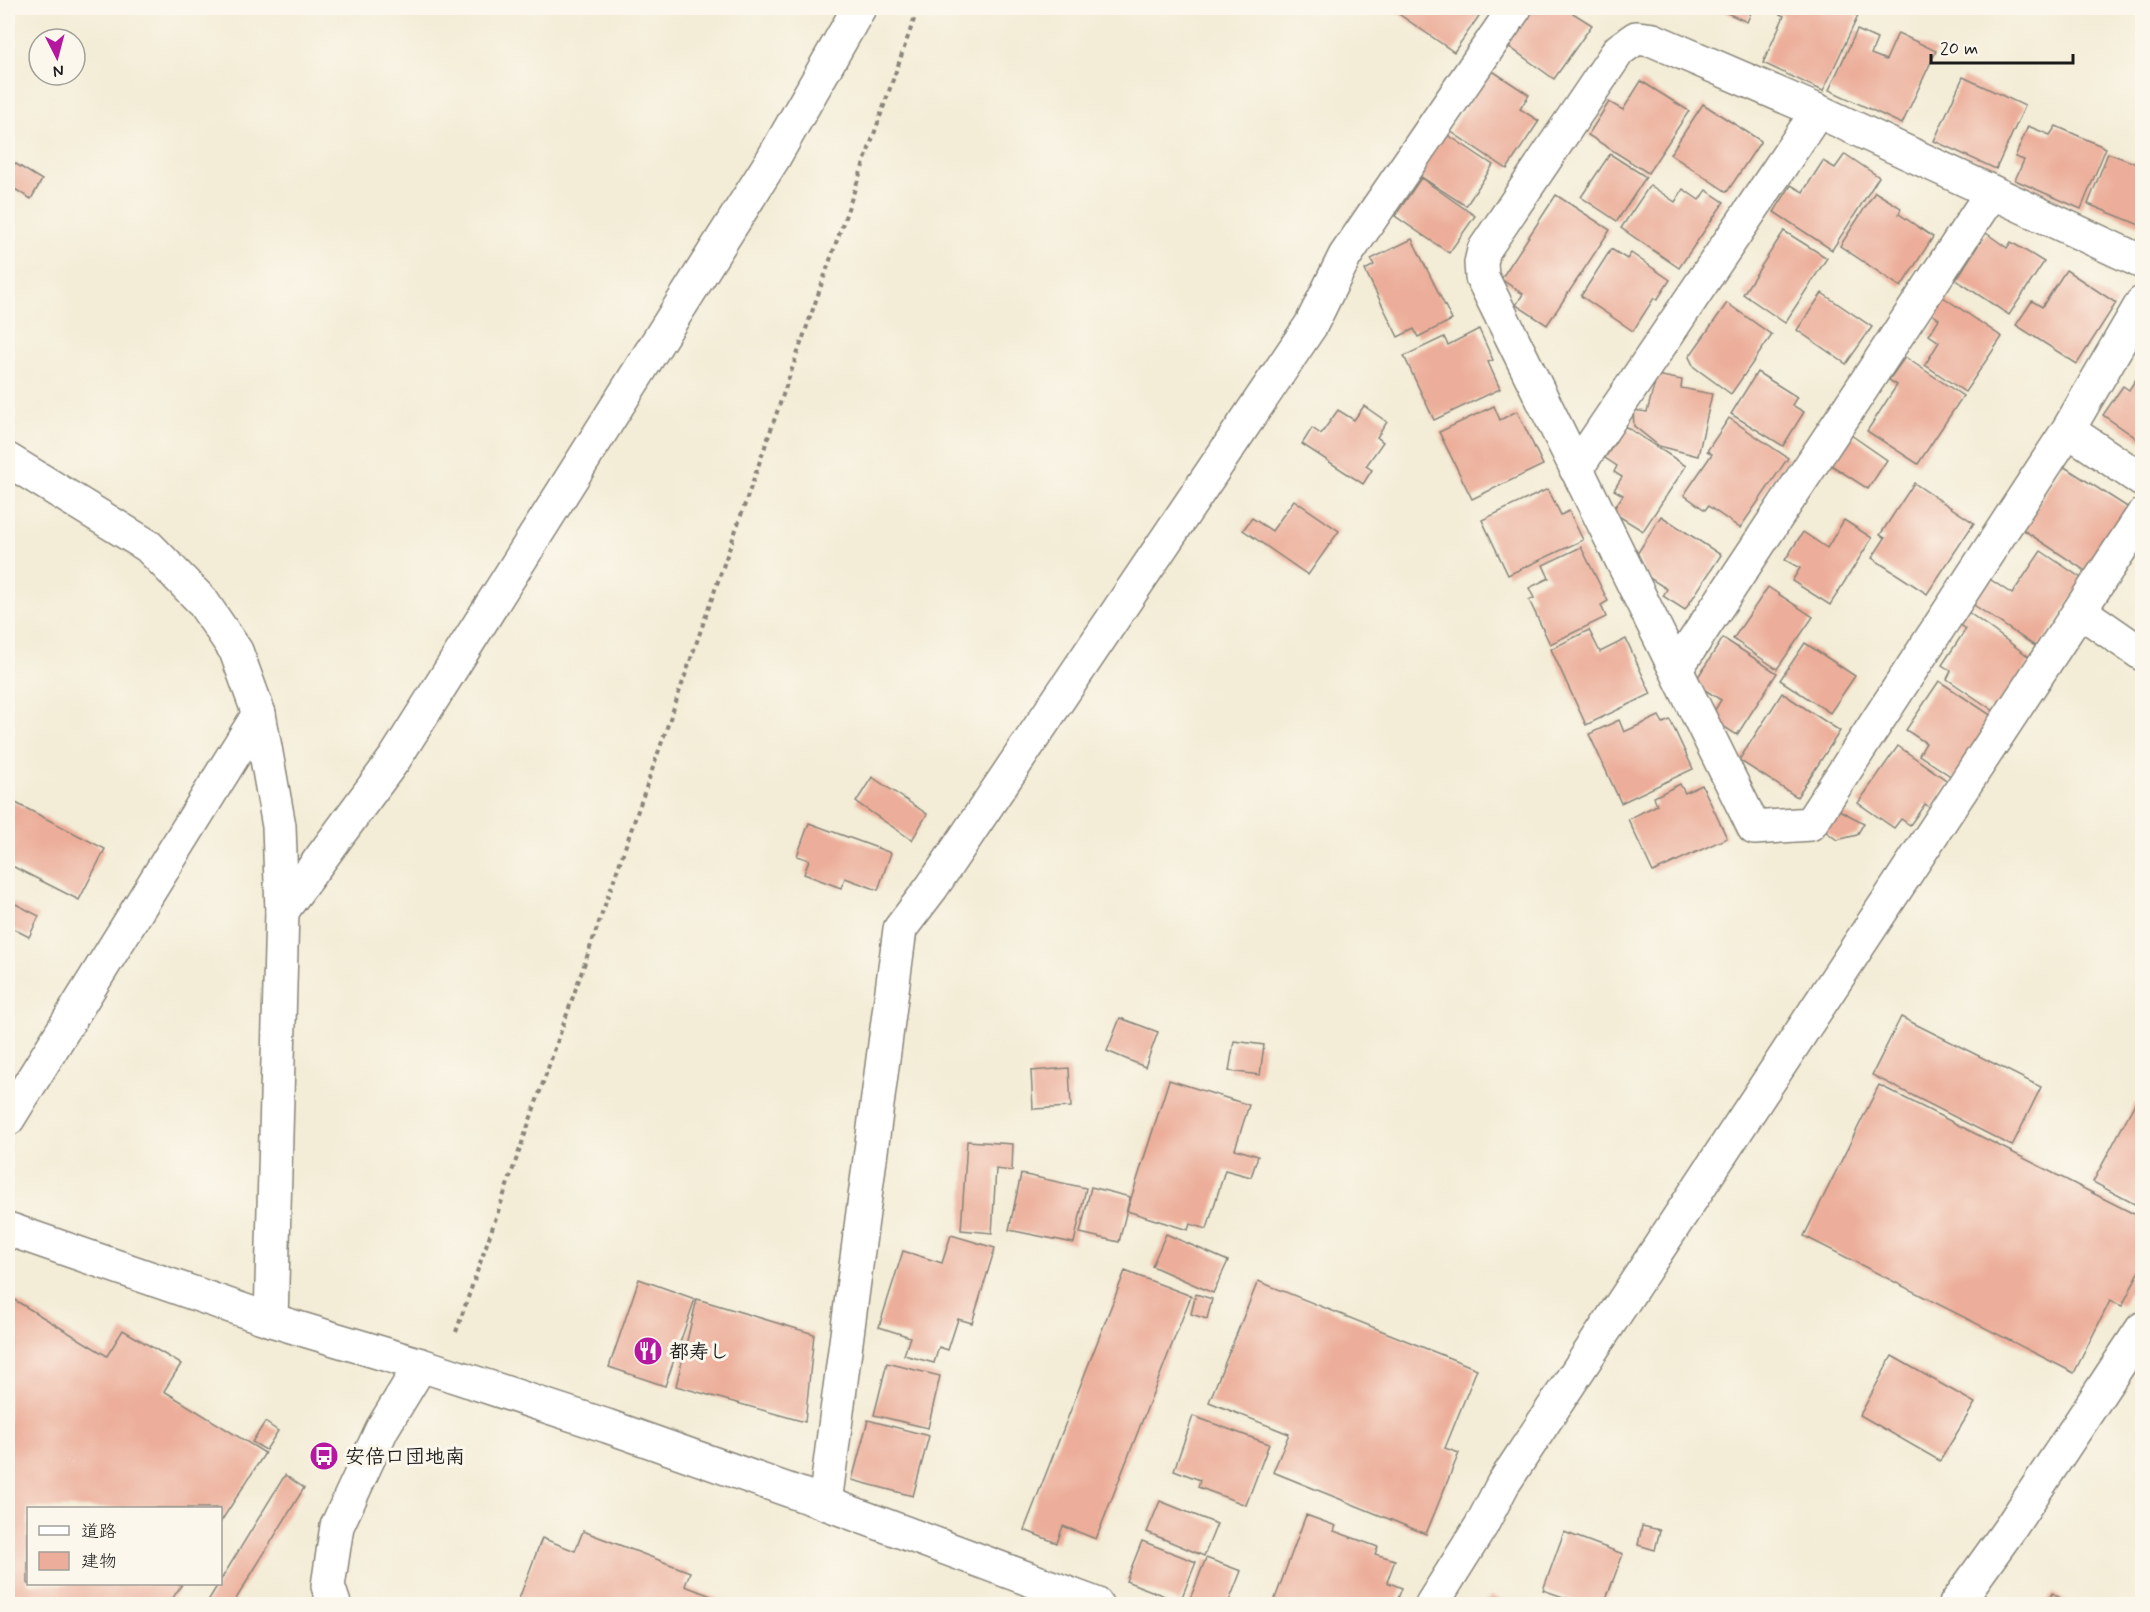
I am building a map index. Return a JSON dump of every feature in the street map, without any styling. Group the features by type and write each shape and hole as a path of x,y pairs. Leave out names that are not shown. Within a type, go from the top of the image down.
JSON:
{"street":[{"path":"282,911 395,758 766,169 859,8"},
{"path":"825,1503 900,929 939,877 1305,334 1345,256 1515,8"},
{"path":"2142,262 1818,111 1653,40 1636,38 1619,51 1484,250 1481,263 1482,277 1754,828 1810,824 2068,430 2142,303"},
{"path":"1576,469 1818,111"},
{"path":"1676,669 1992,192"},
{"path":"2068,430 2142,480"},
{"path":"8,460 148,546 202,601 236,651 259,714 279,826 282,911 271,1320"},
{"path":"1432,1605 1510,1474 2142,516"},
{"path":"2080,611 2142,654"},
{"path":"8,1119 259,714"},
{"path":"8,1229 271,1320 421,1365 607,1426 825,1503 1096,1605"},
{"path":"1956,1605 2011,1527 2142,1329"},
{"path":"334,1605 328,1586 337,1527 382,1429 421,1365"}],"path":[{"path":"421,1365 451,1345 918,8"}],"building":[{"path":"1390,8 1473,8 1481,13 1454,52"},
{"path":"1530,8 1565,8 1592,25 1554,79 1504,43"},
{"path":"1716,8 1753,8 1747,22"},
{"path":"1777,8 1840,8 1858,16 1823,91 1763,63 1784,16 1775,12"},
{"path":"1857,30 1877,39 1871,54 1886,60 1898,33 1936,51 1902,124 1829,90"},
{"path":"1491,70 1529,95 1520,109 1539,121 1507,169 1450,131"},
{"path":"1963,77 2025,106 1996,169 1934,141"},
{"path":"1641,81 1689,111 1648,173 1588,135 1609,102 1623,110"},
{"path":"1703,104 1761,141 1727,192 1670,154"},
{"path":"2028,126 2050,135 2056,126 2106,148 2081,209 2015,180 2024,160 2015,157"},
{"path":"1445,133 1493,165 1466,206 1418,175"},
{"path":"2108,153 2142,166 2142,226 2088,204"},
{"path":"1610,154 1646,177 1617,221 1581,197"},
{"path":"1845,154 1879,177 1832,250 1774,212 1791,185 1803,192 1823,161 1835,168"},
{"path":"8,159 42,180 31,199 8,185"},
{"path":"1421,178 1475,216 1449,253 1395,216"},
{"path":"1650,185 1675,202 1683,189 1699,200 1706,190 1724,202 1679,268 1621,228"},
{"path":"1875,192 1901,208 1899,214 1933,237 1901,287 1840,246"},
{"path":"1556,195 1610,230 1547,325 1516,305 1523,294 1501,279"},
{"path":"1784,231 1827,258 1785,323 1743,294"},
{"path":"1986,233 2007,248 2011,242 2044,262 2009,315 1956,280"},
{"path":"1412,239 1452,320 1418,337 1414,329 1398,337 1365,270 1374,265 1371,259"},
{"path":"1611,249 1627,259 1631,253 1670,280 1657,300 1654,298 1633,331 1581,296"},
{"path":"2066,270 2116,303 2077,364 2016,325 2032,301 2042,307"},
{"path":"1822,293 1872,327 1846,364 1797,330"},
{"path":"1943,297 2002,337 1965,392 1925,365 1939,342 1929,335 1939,319 1932,314"},
{"path":"1727,303 1772,335 1731,394 1694,367 1689,357"},
{"path":"1479,329 1493,360 1488,362 1500,389 1434,420 1404,356 1444,337 1448,345"},
{"path":"1905,357 1963,396 1918,464 1867,431 1897,385 1889,380"},
{"path":"2142,370 2142,442 2103,415 2123,386 2129,390"},
{"path":"1757,372 1797,397 1792,405 1804,412 1783,446 1731,414"},
{"path":"1657,375 1682,380 1681,388 1712,394 1698,456 1659,446 1634,426 1633,410 1647,412"},
{"path":"1364,406 1387,422 1377,437 1383,442 1366,466 1372,470 1363,484 1302,444 1312,428 1321,434 1338,410 1354,420"},
{"path":"1494,406 1500,420 1517,411 1543,465 1472,499 1439,432"},
{"path":"1729,418 1788,458 1740,528 1708,506 1705,510 1684,495 1712,454 1707,451"},
{"path":"1625,426 1686,466 1643,531 1612,512 1623,495 1614,490 1622,477 1614,472 1617,466 1605,458"},
{"path":"1851,435 1887,460 1868,489 1831,465"},
{"path":"2063,466 2129,508 2087,572 2022,529"},
{"path":"1914,483 1974,523 1927,594 1872,558 1885,538 1880,535"},
{"path":"1548,489 1561,515 1569,511 1583,540 1508,575 1482,520"},
{"path":"1294,500 1339,531 1308,575 1243,530 1252,518 1272,531"},
{"path":"1661,516 1721,555 1685,610 1663,596 1667,589 1645,575 1637,554"},
{"path":"1844,520 1872,538 1830,605 1792,581 1800,568 1785,560 1803,532 1827,548"},
{"path":"1581,547 1608,601 1601,605 1606,617 1550,644 1529,600 1534,598 1529,588 1549,578 1543,565"},
{"path":"2041,551 2084,580 2038,648 1971,603 1988,578 2012,594"},
{"path":"1768,587 1813,617 1777,669 1733,639"},
{"path":"1964,609 2032,659 1997,713 1947,679 1951,671 1942,665 1966,629 1956,622"},
{"path":"1589,630 1600,652 1626,639 1651,694 1586,725 1551,649"},
{"path":"1723,638 1777,673 1737,735 1710,718 1721,700 1694,683"},
{"path":"1805,643 1855,676 1830,713 1780,680"},
{"path":"1939,681 1995,718 1955,779 1919,755 1926,743 1906,730"},
{"path":"1782,693 1840,731 1797,797 1739,760"},
{"path":"1659,716 1663,723 1670,720 1693,769 1621,803 1589,734 1619,720 1624,732"},
{"path":"1898,746 1949,782 1930,808 1925,804 1910,825 1901,819 1894,828 1858,803"},
{"path":"872,777 927,814 912,840 856,802"},
{"path":"1680,784 1685,793 1702,785 1727,838 1653,872 1628,819 1657,805 1654,797"},
{"path":"8,799 105,849 79,900 8,864"},
{"path":"1839,810 1864,823 1857,835 1837,840 1825,831"},
{"path":"809,823 891,853 878,890 845,878 841,888 804,874 809,860 797,856"},
{"path":"8,900 39,916 29,937 8,926"},
{"path":"1901,1017 2041,1087 2012,1146 1872,1075"},
{"path":"1120,1018 1158,1032 1145,1067 1107,1051"},
{"path":"1234,1041 1264,1045 1260,1075 1229,1071"},
{"path":"1069,1068 1071,1107 1033,1109 1031,1071"},
{"path":"1169,1080 1249,1105 1235,1149 1258,1156 1251,1177 1225,1170 1207,1229 1190,1224 1188,1230 1127,1211"},
{"path":"1879,1085 2142,1218 2142,1269 2122,1306 2110,1301 2074,1373 1804,1236"},
{"path":"2135,1103 2142,1107 2142,1208 2093,1182"},
{"path":"967,1141 1013,1144 1012,1171 996,1169 992,1233 961,1230"},
{"path":"1021,1174 1086,1188 1074,1243 1009,1230"},
{"path":"1091,1187 1130,1197 1119,1242 1080,1233"},
{"path":"1166,1234 1228,1261 1213,1293 1152,1266"},
{"path":"951,1235 995,1248 972,1323 958,1319 948,1350 939,1347 934,1363 904,1355 910,1337 879,1327 903,1251 942,1263"},
{"path":"1125,1271 1191,1296 1096,1539 1063,1526 1057,1543 1024,1530"},
{"path":"639,1279 695,1299 665,1386 609,1367"},
{"path":"1258,1281 1477,1369 1445,1448 1459,1453 1426,1534 1273,1472 1289,1434 1209,1402"},
{"path":"1196,1294 1212,1299 1207,1319 1191,1314"},
{"path":"8,1296 107,1356 123,1330 181,1364 164,1391 265,1453 222,1520 222,1507 27,1507 27,1585 181,1585 169,1604 8,1604"},
{"path":"697,1299 814,1334 805,1422 676,1386"},
{"path":"1892,1356 1975,1403 1940,1461 1860,1415"},
{"path":"887,1363 940,1376 928,1428 874,1415"},
{"path":"1193,1416 1269,1444 1246,1505 1198,1487 1200,1480 1174,1470"},
{"path":"868,1420 929,1436 913,1496 852,1480"},
{"path":"265,1422 278,1431 266,1450 252,1442"},
{"path":"285,1475 304,1488 233,1604 206,1604 218,1585 222,1585 222,1578"},
{"path":"1160,1501 1217,1524 1204,1556 1147,1532"},
{"path":"1306,1515 1336,1526 1334,1531 1378,1547 1375,1554 1395,1560 1387,1582 1402,1588 1396,1604 1273,1604"},
{"path":"1642,1526 1660,1530 1655,1550 1638,1545"},
{"path":"583,1531 690,1572 685,1586 732,1604 517,1604 542,1538 575,1551"},
{"path":"1564,1532 1623,1554 1604,1604 1583,1604 1543,1590"},
{"path":"1142,1541 1196,1562 1180,1602 1126,1581"},
{"path":"1206,1558 1241,1571 1228,1604 1188,1604"},
{"path":"2053,1593 2069,1604 2045,1604"},
{"path":"1491,1596 1512,1604 1487,1604"}],"place":[{"name":"都寿し","path":"648,1351"},
{"name":"安倍口団地南","path":"324,1456"}]}
